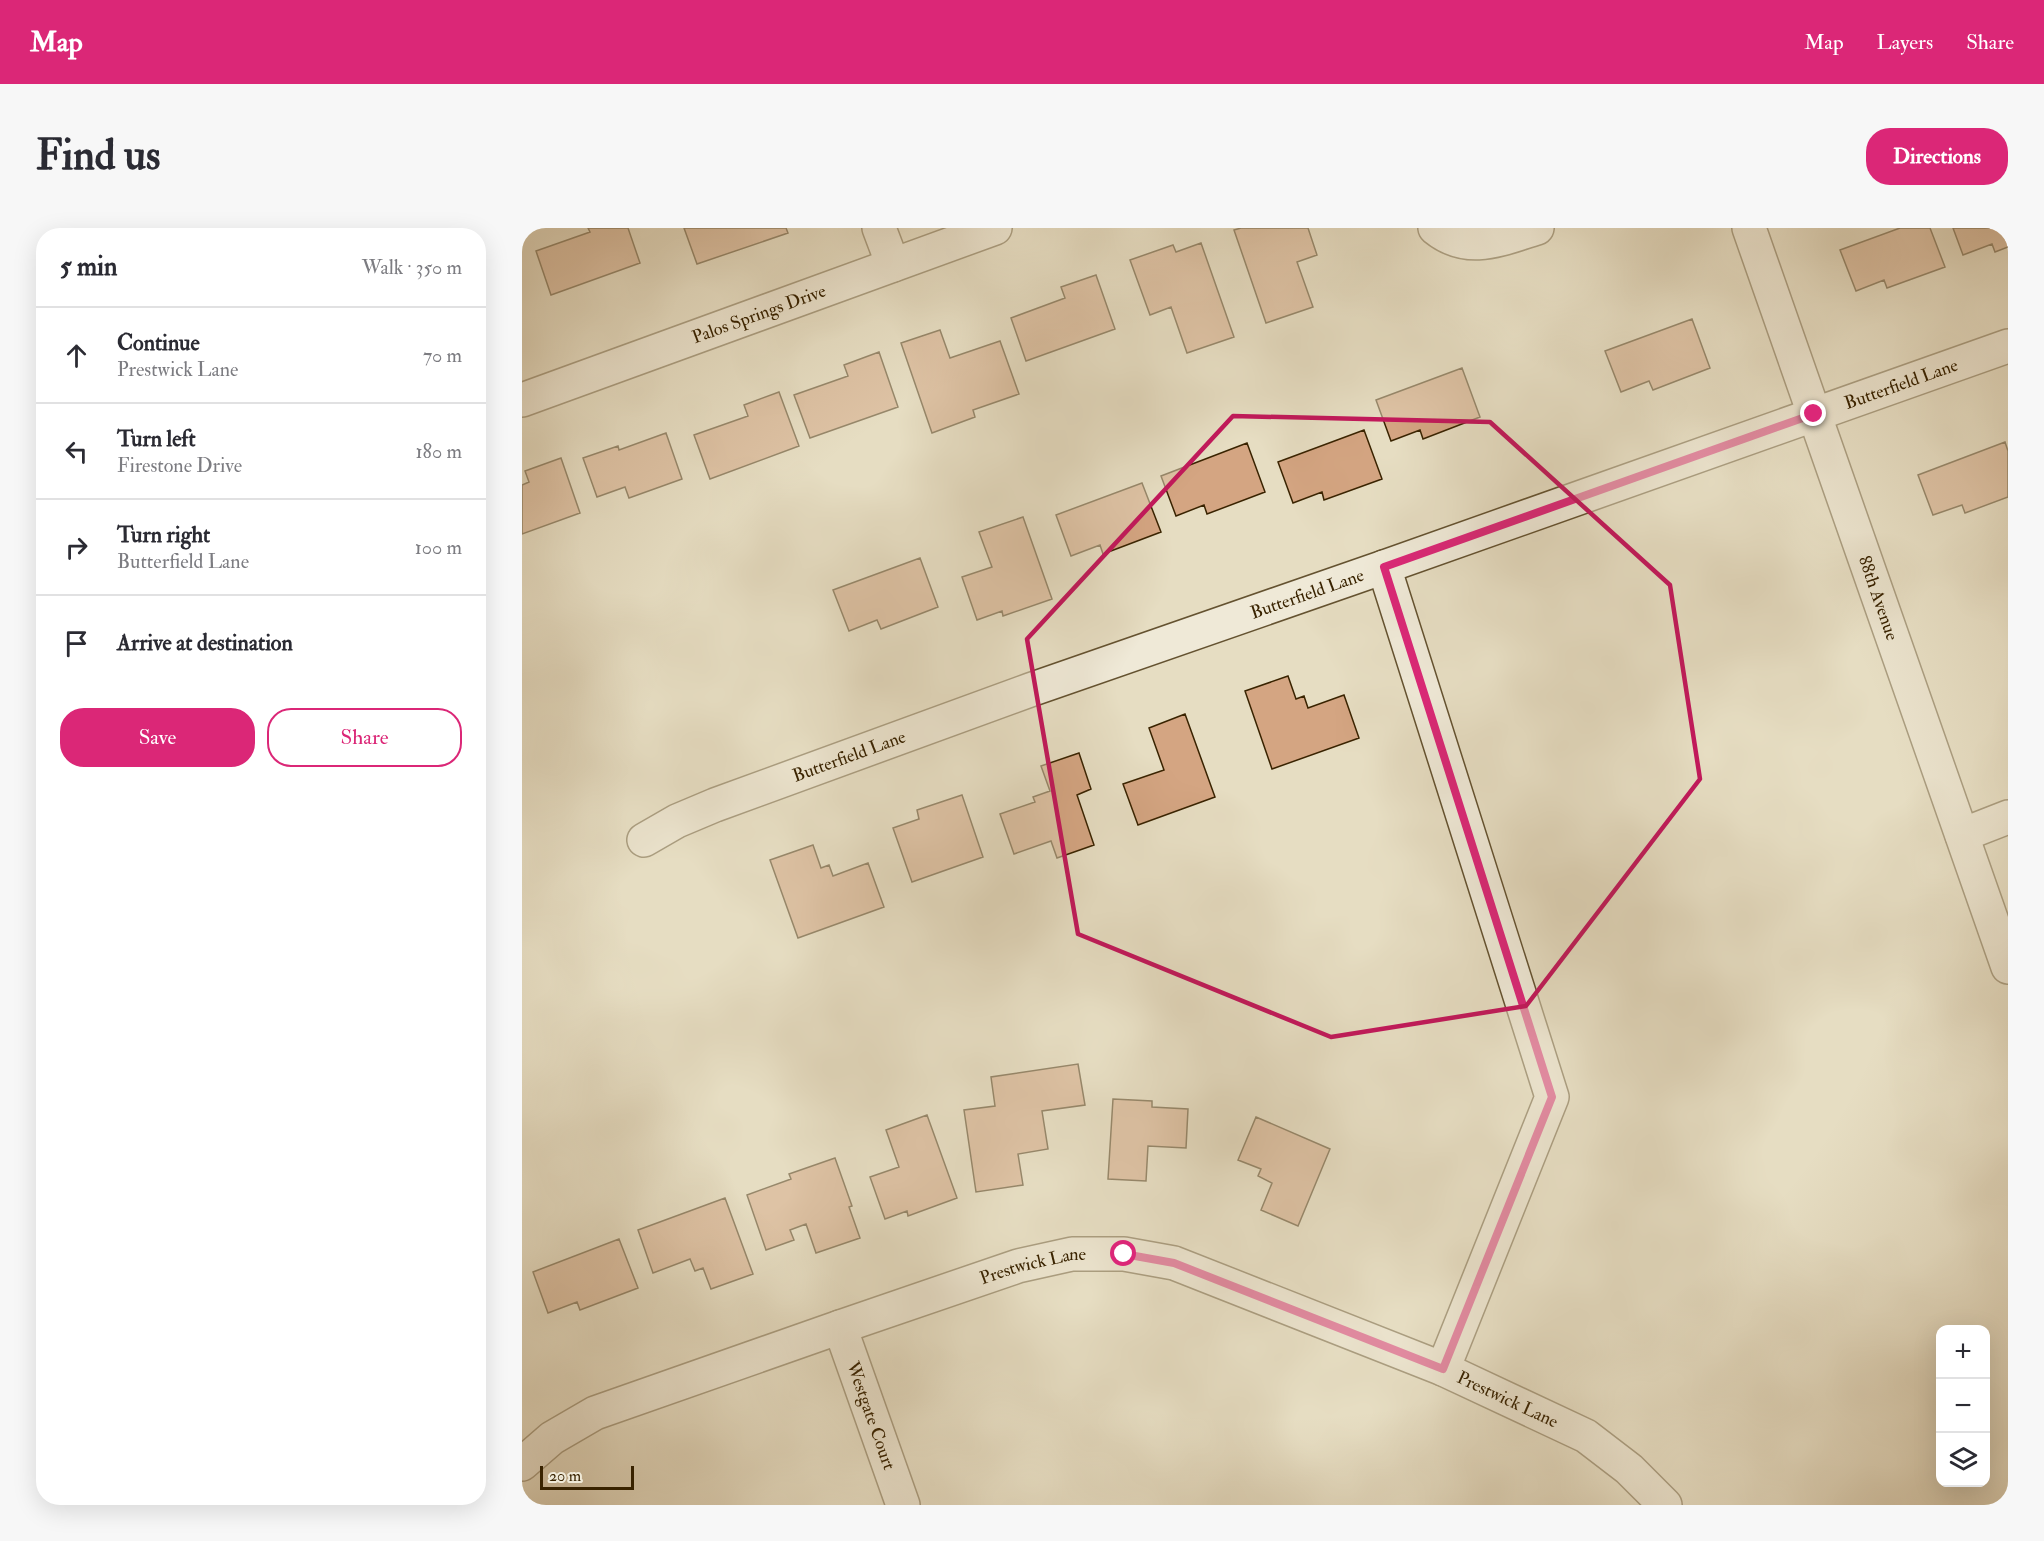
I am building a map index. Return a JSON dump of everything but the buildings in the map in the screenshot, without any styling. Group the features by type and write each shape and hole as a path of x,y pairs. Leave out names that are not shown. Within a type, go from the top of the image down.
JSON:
{"street":[{"path":"879,228 893,265"},
{"name":"Palos Springs Drive","path":"522,400 995,228"},
{"path":"1435,228 1458,242 1478,244 1537,228"},
{"name":"88th Avenue","path":"1749,228 2008,967"},
{"name":"Butterfield Lane","path":"644,840 677,821 726,801 1030,690 2008,345"},
{"path":"1384,567 1552,1097 1443,1369"},
{"path":"1962,835 2008,817"},
{"name":"Prestwick Lane","path":"522,1464 552,1438 596,1413 840,1327 1018,1266 1072,1254 1124,1254 1174,1263 1443,1369 1586,1436 1629,1469 1665,1505"},
{"name":"Westgate Court","path":"840,1327 903,1505"}],"highlighted area":[{"path":"1233,416 1490,422 1670,585 1700,779 1526,1006 1331,1037 1078,934 1027,639"}],"route":[{"path":"1124,1254 1174,1263 1443,1369 1552,1097 1384,567 1814,414"}]}
